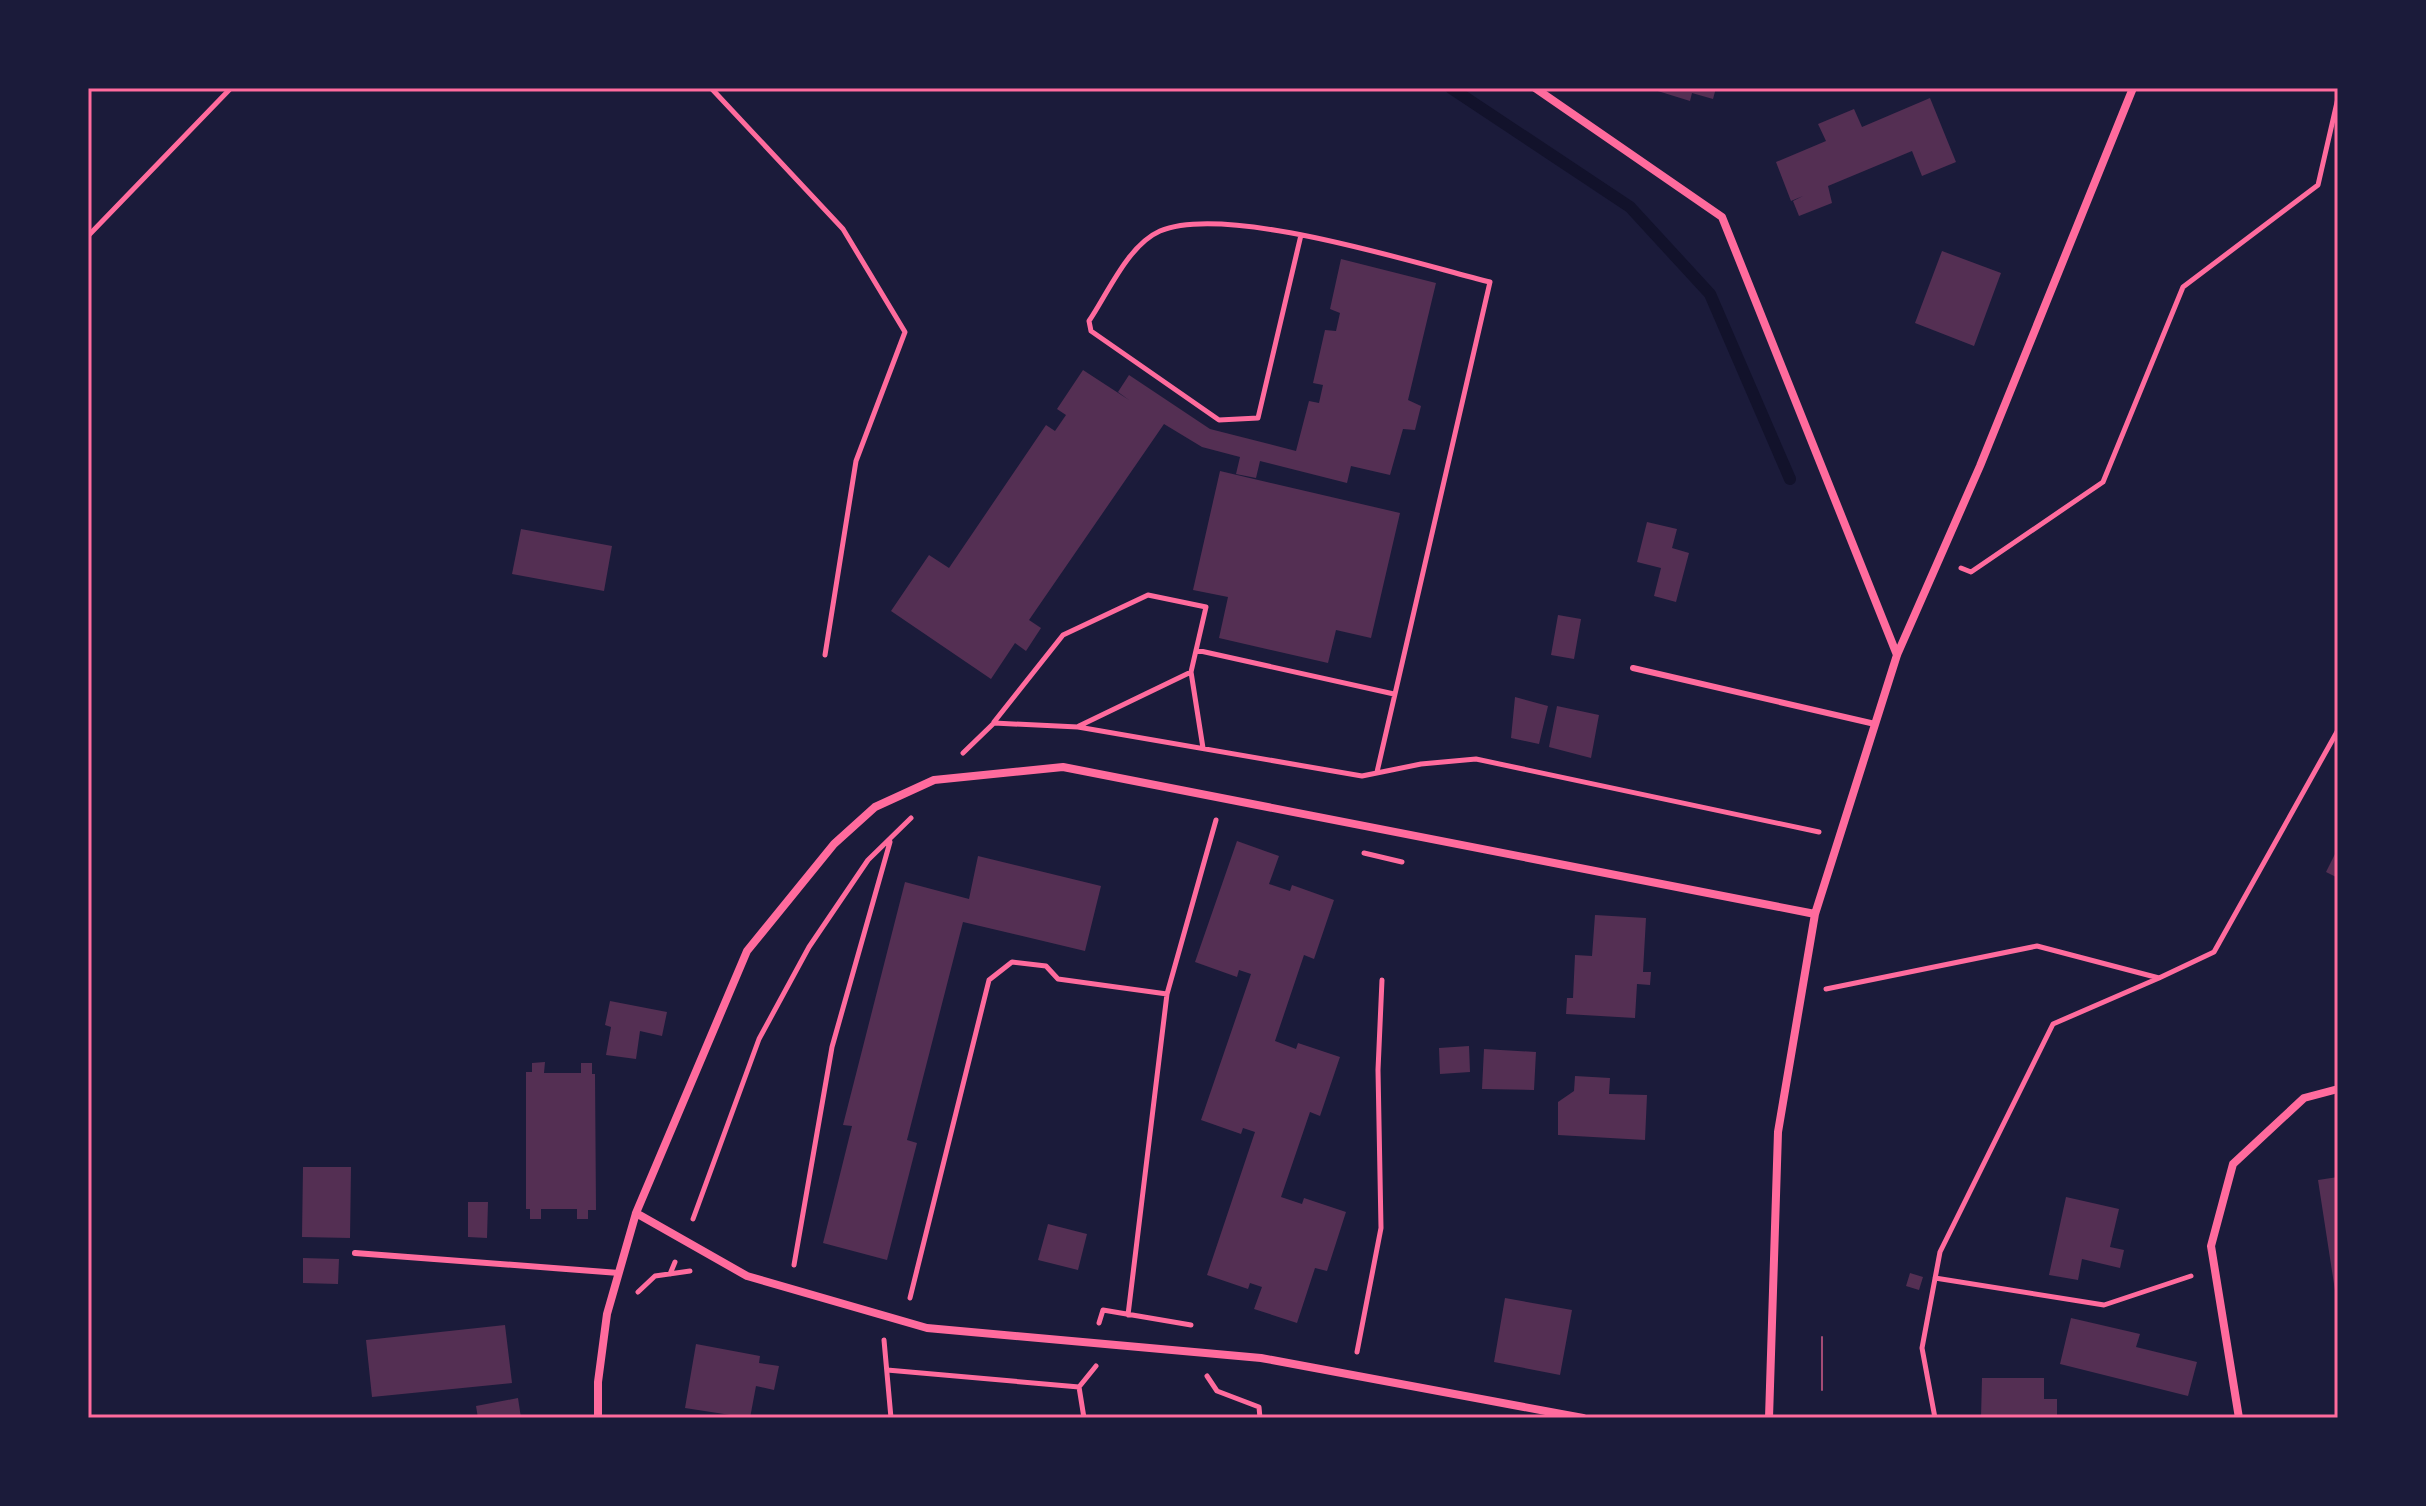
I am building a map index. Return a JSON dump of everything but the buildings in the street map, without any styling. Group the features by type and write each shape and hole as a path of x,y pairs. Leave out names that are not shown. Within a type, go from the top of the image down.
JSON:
{"street":[{"path":"1535,88 1722,217 1897,655"},
{"path":"1769,1418 1778,1132 1815,914 1897,655 2133,88"},
{"path":"598,1418 598,1382 605,1328 636,1213 747,951 834,844 875,807 934,780 1063,767 1815,914"},
{"path":"2239,1418 2211,1246 2233,1164 2304,1098 2338,1089"},
{"path":"636,1213 747,1276 927,1328 1261,1358 1583,1418"}],"lane":[{"path":"1633,668 1875,724"},
{"path":"355,1253 619,1273"}],"path":[{"path":"88,236 231,88"},
{"path":"711,88 843,229 905,332 856,461 825,655"},
{"path":"1939,560 1971,572 2103,482 2183,287 2318,185 2338,98"},
{"path":"1301,235 1258,418 1219,420 1091,331 1089,321 1140,244 1161,231 1201,225 1250,226 1301,235 1490,282 1377,772"},
{"path":"934,780 994,723 1063,635 1148,595 1206,607 1191,672 1203,748"},
{"path":"1196,650 1394,694"},
{"path":"1078,727 1191,672"},
{"path":"994,723 1078,727 1362,776 1476,759 1840,836"},
{"path":"1935,1418 1922,1348 1940,1252 2053,1024 2214,952 2338,730"},
{"path":"670,1274 759,1039 809,947 868,860 911,818 923,813"},
{"path":"1128,1315 1167,994 1217,819 1202,817"},
{"path":"793,1269 832,1047 890,841"},
{"path":"1802,995 2037,946 2159,978"},
{"path":"896,1297 909,1299 989,980 1012,962 1046,966 1058,979 1167,994"},
{"path":"1353,1375 1381,1228 1378,1070 1382,980"},
{"path":"695,1213 702,1220"},
{"path":"780,1263 805,1273"},
{"path":"1935,1278 2104,1305 2214,1268"},
{"path":"633,1303 638,1293 655,1276 691,1271 703,1276"},
{"path":"870,1336 885,1340 891,1418"},
{"path":"1084,1418 1079,1387 1099,1361"},
{"path":"1201,1368 1217,1391 1259,1407 1260,1418"},
{"path":"887,1370 1079,1387"}],"waterway":[{"path":"1451,88 1630,207 1710,294 1790,479"}],"tram line":[{"path":"1822,1337 1822,1390"}]}
